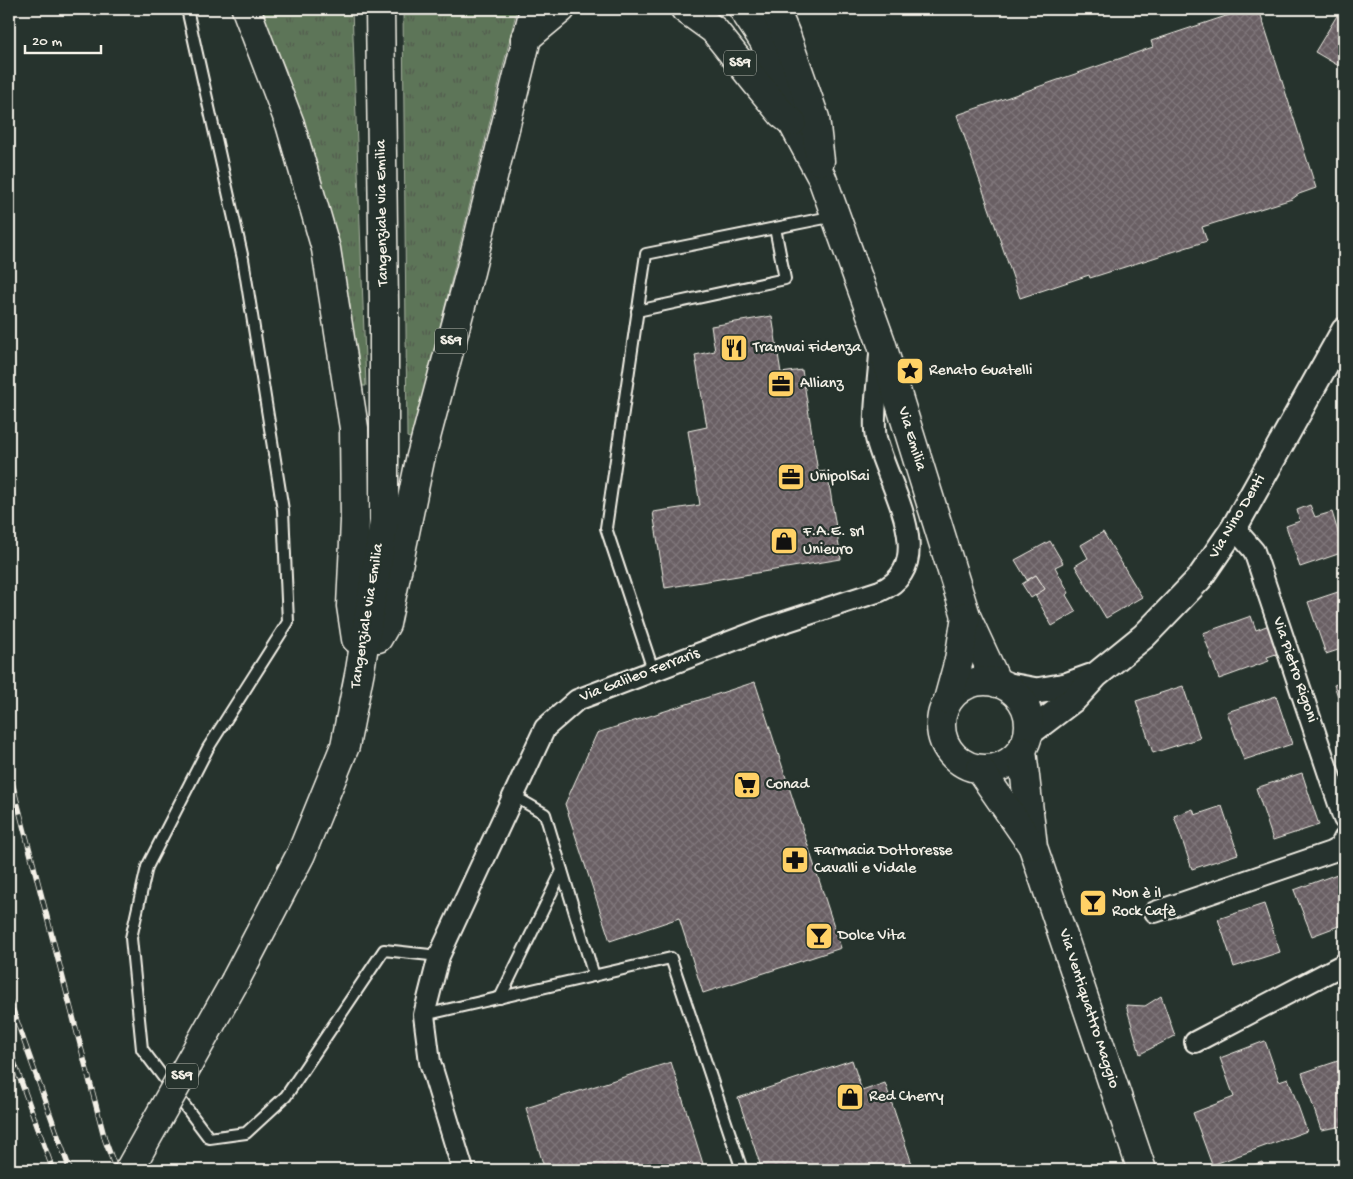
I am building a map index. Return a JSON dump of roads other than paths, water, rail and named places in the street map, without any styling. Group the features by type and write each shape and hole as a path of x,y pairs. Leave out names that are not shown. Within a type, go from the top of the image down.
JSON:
{"main road":[{"name":"SS9","path":"246,9 290,124 326,249 354,428 355,521 352,606 360,670"},
{"name":"Tangenziale via Emilia","path":"129,1170 235,981 301,854 326,798 345,746 360,670 384,522 384,303 380,9"},
{"name":"SS9","path":"360,670 386,624 420,460 470,272 525,39 534,9"},
{"path":"525,39 561,9"},
{"name":"SS9","path":"685,9 714,30 782,114 792,122"},
{"name":"Via Emilia","path":"743,9 764,41 792,122 822,178 881,342 966,616 1001,684"},
{"name":"Via Emilia","path":"775,9 815,118 822,178"},
{"name":"Via Emilia","path":"948,700 960,660 966,616"},
{"path":"948,700 957,690 970,683 983,680 1001,684"},
{"name":"SS9","path":"1001,684 1016,694 1024,705 1029,719 1025,741 1033,847"},
{"name":"SS9","path":"948,700 940,719 940,732 944,745 960,763 980,770 1033,847"},
{"path":"980,770 1004,766 1014,759 1025,741"},
{"name":"Via Ventiquattro Maggio","path":"1033,847 1142,1170"}],"street":[{"name":"Via Nino Denti","path":"1025,741 1075,698 1096,675 1144,636 1198,579 1234,528 1344,331"},
{"name":"Via Galileo Ferraris","path":"463,1170 430,1062 424,1014 439,956 545,728 577,700 754,633 891,586 900,578 906,568 910,547 907,529 875,436 881,342"},
{"name":"Via Pietro Rigoni","path":"1234,528 1254,551 1344,819"},
{"name":"Via Nino Denti","path":"1001,684 1037,691 1066,686 1096,675"},
{"path":"1155,912 1331,852 1340,847 1344,839"},
{"path":"1196,1042 1344,964"}],"lane":[{"path":"187,9 244,268 283,510 288,622 208,748 147,867 131,938 142,1049 209,1138 246,1133 286,1096 384,950 439,956"},
{"path":"653,670 606,528 646,254 836,216"},
{"path":"637,311 785,279 775,228"},
{"path":"514,796 545,814 594,976"},
{"path":"500,998 562,871"},
{"path":"424,1014 671,958 742,1170"}],"railway":[{"path":"9,771 105,1140 116,1170"},
{"path":"9,999 70,1170"},
{"path":"9,1048 53,1170"}],"place":[{"name":"Tramvai Fidenza","path":"734,348"},
{"name":"Renato Guatelli","path":"910,371"},
{"name":"Allianz","path":"781,384"},
{"name":"UnipolSai","path":"791,477"},
{"name":"F.A.E. srl Unieuro","path":"784,541"},
{"name":"Conad","path":"747,785"},
{"name":"Farmacia Dottoresse Cavalli e Vidale","path":"795,860"},
{"name":"Non è il Rock Cafè","path":"1093,903"},
{"name":"Dolce Vita","path":"819,936"},
{"name":"Red Cherry","path":"850,1097"}]}
